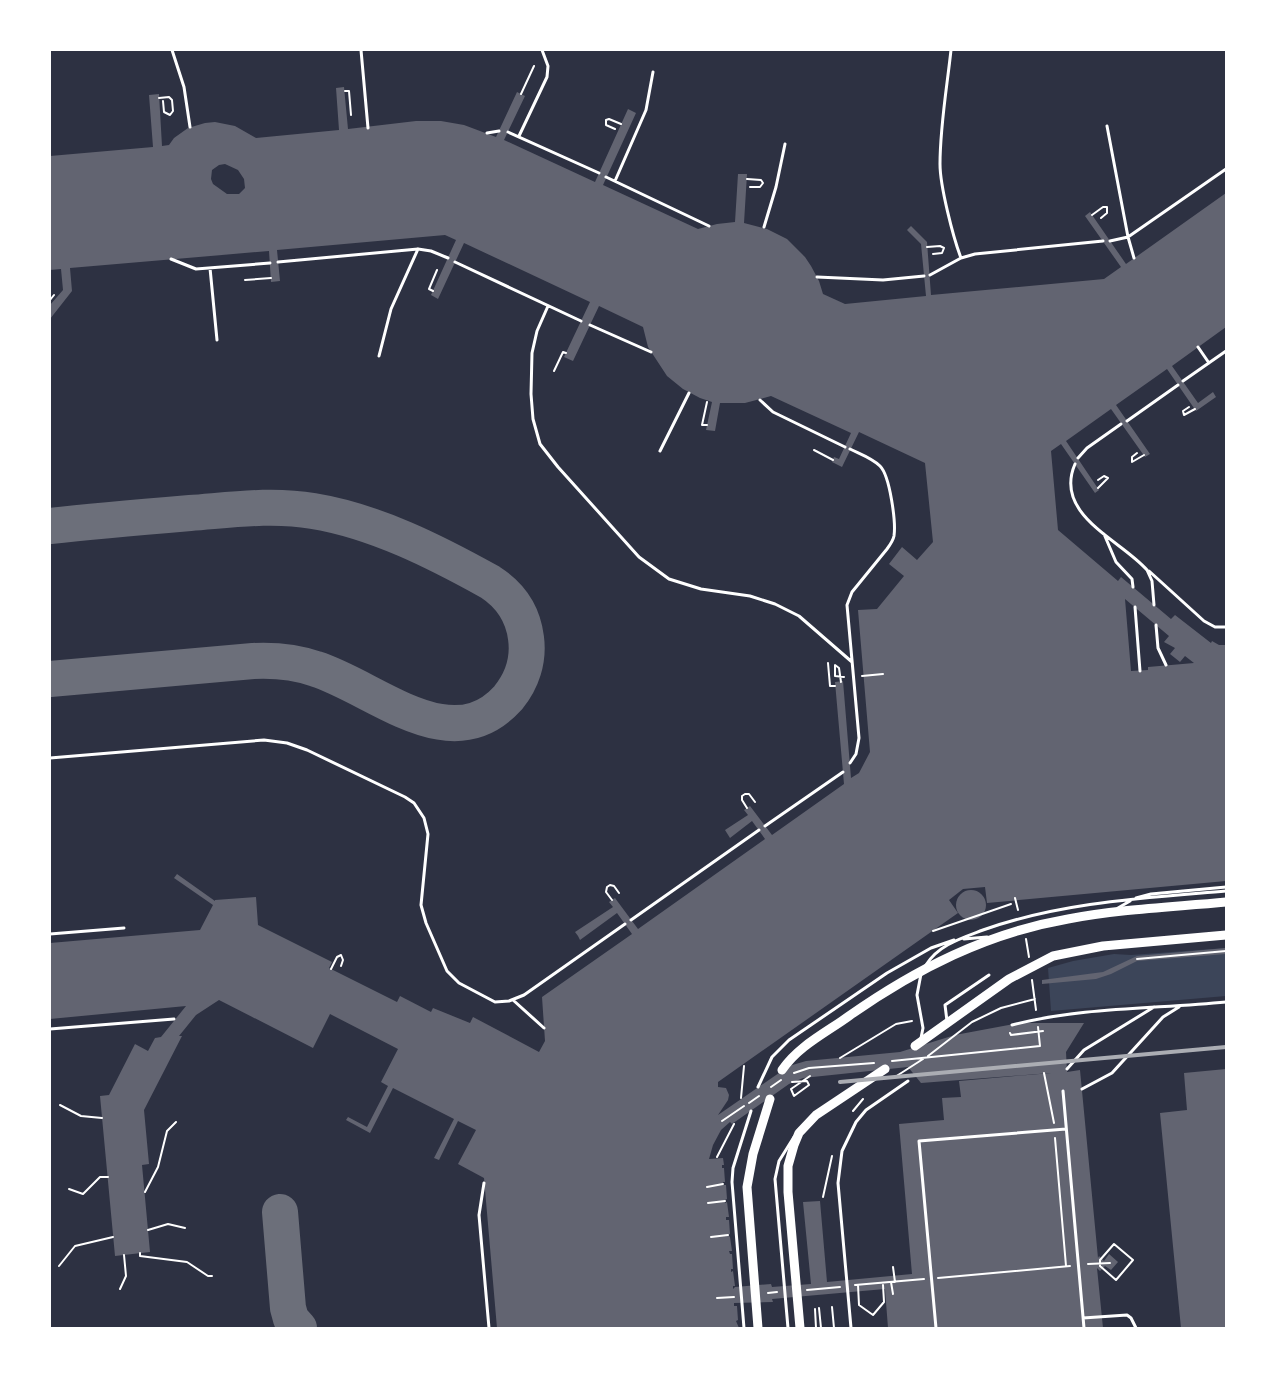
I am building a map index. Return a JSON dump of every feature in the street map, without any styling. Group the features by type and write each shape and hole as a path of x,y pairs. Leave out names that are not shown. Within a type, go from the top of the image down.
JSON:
{"main road":[{"path":"784,1073 803,1048 898,984 931,964 1015,931 1104,913 1227,902"},
{"path":"915,1046 1023,970 1053,956 1103,946 1227,935"},
{"path":"800,1329 788,1192 788,1166 791,1155 807,1123 885,1064"},
{"path":"758,1329 747,1187 765,1097"}],"lane":[{"path":"171,50 184,87 190,127"},
{"path":"361,50 368,128"},
{"path":"519,136 547,77 548,66 542,50"},
{"path":"951,50 941,132 940,165 941,181 961,258"},
{"path":"615,181 646,110 653,72"},
{"path":"1107,126 1134,258"},
{"path":"487,133 499,131"},
{"path":"508,132 598,173"},
{"path":"764,227 776,187 785,144"},
{"path":"1110,241 1128,237 1227,169"},
{"path":"606,177 709,226"},
{"path":"930,275 961,258 979,253 1103,242"},
{"path":"379,356 391,309 418,249"},
{"path":"278,262 418,249 431,251 448,258"},
{"path":"171,260 188,267 210,268 270,263"},
{"path":"455,262 582,321"},
{"path":"210,268 217,340"},
{"path":"817,277 883,280 924,276"},
{"path":"548,306 537,331 532,353 531,394 533,419 540,444 558,467 639,558 669,579 701,589 750,596 775,604 799,616 852,662"},
{"path":"590,325 651,352"},
{"path":"1198,347 1209,363"},
{"path":"1183,381 1227,351"},
{"path":"1127,421 1178,385"},
{"path":"660,451 689,393"},
{"path":"760,400 773,412 845,447"},
{"path":"1078,458 1087,448 1121,424"},
{"path":"850,449 875,462 885,472 889,485 894,529 891,543 848,599 848,626 859,738 856,754 850,762"},
{"path":"1075,464 1072,482 1075,504 1083,515 1143,565 1204,621 1215,627 1227,627"},
{"path":"1103,533 1116,562 1130,576 1133,587"},
{"path":"1143,565 1151,576 1154,605"},
{"path":"1135,607 1140,671"},
{"path":"1155,625 1158,648 1166,665"},
{"path":"50,758 264,740 287,743 307,750 405,797 419,809 426,824 429,839 421,905 447,970 459,983 495,1002 513,1000 524,995 625,924"},
{"path":"765,826 843,772"},
{"path":"631,920 759,830"},
{"path":"1104,913 1143,895 1227,889"},
{"path":"915,1046 922,1034 917,995 921,974 935,952 945,946 988,929 1052,910 1227,889"},
{"path":"50,934 124,928"},
{"path":"758,1088 772,1057 786,1042 887,972 940,944 958,939 989,937 1015,931"},
{"path":"947,1023 945,1005 989,975"},
{"path":"513,1000 544,1028"},
{"path":"1011,1026 1056,1016 1156,1006 1227,1002"},
{"path":"1067,1069 1084,1050 1156,1006"},
{"path":"1082,1089 1113,1073 1163,1017 1180,1006"},
{"path":"50,1029 174,1019"},
{"path":"852,1329 838,1167 842,1151 856,1122 866,1110 908,1081"},
{"path":"1063,1091 1084,1329"},
{"path":"744,1329 732,1179 733,1168 751,1111"},
{"path":"788,1329 775,1179 784,1150 807,1123"},
{"path":"936,1329 920,1141 1066,1129"},
{"path":"484,1183 479,1215 489,1329"},
{"path":"1083,1318 1127,1315 1136,1329"}],"path":[{"path":"521,94 534,66"},
{"path":"345,92 349,91 351,115"},
{"path":"159,98 169,97 172,100 173,111 170,115 164,112 163,101"},
{"path":"615,129 606,125 606,120 621,124"},
{"path":"747,179 761,180 763,183 760,187 750,187"},
{"path":"1092,214 1102,207 1107,207 1107,213 1101,218"},
{"path":"927,247 944,248 942,253 933,254"},
{"path":"433,291 429,289 438,270"},
{"path":"245,280 271,278"},
{"path":"50,300 54,295"},
{"path":"554,371 563,352 566,353"},
{"path":"707,402 702,425 707,425"},
{"path":"1189,407 1184,411 1184,415 1195,409"},
{"path":"814,450 833,460"},
{"path":"1137,453 1132,457 1132,462 1144,455"},
{"path":"1098,480 1104,476 1108,478 1098,488"},
{"path":"828,663 830,686 835,686"},
{"path":"835,675 834,668 837,665 841,682"},
{"path":"747,808 742,796 750,794 755,802"},
{"path":"612,900 606,892 607,887 614,886 619,893"},
{"path":"933,931 1011,904"},
{"path":"1026,938 1029,958"},
{"path":"1137,959 1227,951"},
{"path":"331,969 337,957 341,955 343,960 341,966"},
{"path":"1031,975 1037,1018"},
{"path":"909,1068 940,1048 972,1022 1001,1008 1035,999"},
{"path":"840,1058 896,1024 912,1021"},
{"path":"1011,1026 1011,1035 1043,1031"},
{"path":"793,1073 809,1068 885,1064 1040,1046 1038,1027"},
{"path":"741,1098 744,1066"},
{"path":"771,1088 784,1073"},
{"path":"1044,1073 1053,1112 1066,1266"},
{"path":"792,1082 807,1081 809,1084 794,1096 791,1089 810,1076"},
{"path":"722,1122 765,1097"},
{"path":"60,1105 81,1116 102,1118"},
{"path":"145,1192 158,1167 167,1131 176,1122"},
{"path":"717,1157 734,1124"},
{"path":"69,1189 83,1194 100,1177 108,1177"},
{"path":"707,1187 723,1184"},
{"path":"708,1203 725,1201"},
{"path":"148,1230 168,1224 185,1228"},
{"path":"711,1237 728,1235"},
{"path":"59,1266 75,1246 113,1237"},
{"path":"1114,1244 1133,1260 1116,1280 1100,1266 1100,1260 1114,1244"},
{"path":"140,1253 140,1256 187,1262 208,1276 212,1276"},
{"path":"120,1289 126,1276 124,1255"},
{"path":"913,1280 1110,1263"},
{"path":"892,1294 893,1267"},
{"path":"858,1285 859,1305 873,1315 884,1302 883,1285"},
{"path":"717,1298 737,1296"},
{"path":"832,1307 834,1329"},
{"path":"819,1308 821,1329"},
{"path":"814,1309 816,1329"}],"shaded area":[{"path":"1226,948 1226,996 1051,1011 1048,968 1114,954 1131,955"}],"building":[{"path":"344,87 348,129 416,121 441,121 464,125 496,137 517,92 525,96 504,140 595,182 628,109 636,113 603,185 698,229 735,222 738,174 747,174 744,223 767,229 787,239 811,266 823,294 845,304 926,296 921,244 907,230 911,226 927,242 931,295 1104,279 1121,267 1085,216 1090,212 1126,264 1226,193 1226,327 1172,366 1198,403 1213,392 1216,397 1196,411 1167,369 1116,405 1150,454 1145,457 1111,409 1066,441 1099,490 1095,493 1061,444 1051,451 1058,530 1118,581 1121,577 1171,619 1175,615 1211,643 1212,641 1219,645 1226,645 1226,881 987,903 985,887 963,889 949,900 958,913 718,1082 718,1087 726,1088 729,1095 718,1115 789,1066 806,1061 900,1052 955,1035 1020,1023 1084,1023 1066,1052 1067,1072 1080,1070 1098,1258 1099,1256 1104,1261 1109,1254 1118,1262 1111,1270 1105,1266 1100,1271 1097,1268 1103,1328 888,1328 885,1289 772,1299 773,1302 734,1303 734,1306 737,1306 738,1320 736,1321 739,1328 497,1328 484,1178 458,1164 476,1130 458,1121 439,1160 434,1158 454,1119 393,1088 370,1133 346,1120 348,1117 367,1127 388,1086 381,1082 398,1049 330,1014 313,1048 219,1000 196,1015 179,1036 182,1036 144,1110 149,1164 142,1165 150,1252 115,1256 100,1096 109,1095 135,1044 148,1051 155,1038 161,1037 186,1006 50,1019 50,943 200,930 213,905 174,878 177,874 215,901 256,897 258,925 332,962 329,968 397,1002 400,996 431,1012 433,1008 470,1023 473,1017 539,1052 545,1041 542,997 632,934 617,913 580,940 575,932 613,907 609,902 615,898 638,929 765,839 752,821 730,838 725,830 748,815 744,810 750,806 772,835 844,784 835,682 843,681 851,778 859,773 870,752 858,610 877,609 904,576 889,564 902,547 917,560 933,542 925,463 859,432 842,467 832,462 834,457 839,459 851,433 771,396 745,403 720,403 715,431 706,430 712,402 683,389 667,376 648,347 643,327 599,306 573,361 564,357 590,302 464,243 438,299 431,295 456,240 445,235 277,250 280,281 271,282 269,251 70,268 72,291 50,319 50,305 63,290 61,269 50,270 50,156 153,147 149,95 159,94 162,146 169,145 174,138 188,128 215,122 235,126 256,138 339,130 336,88","holes":["225,164 238,170 244,179 245,188 239,194 227,194 213,184 212,170","1125,599 1169,636 1164,642 1175,648 1170,654 1180,662 1185,656 1194,663 1148,667 1148,670 1131,671","908,1067 921,1083 1051,1073 959,1081 961,1097 942,1098 944,1120 899,1124 912,1274 827,1282 820,1201 803,1202 811,1284 772,1287 771,1284 733,1289 735,1286 733,1271 731,1272 733,1269 732,1254 729,1251 732,1251 728,1235 730,1234 729,1220 726,1220 726,1217 729,1217 727,1202 725,1203 726,1185 723,1185 725,1182 722,1165 724,1165 723,1158 709,1159 713,1145 721,1130 730,1122 732,1124 789,1084 803,1078"]},
{"path":"971,890 982,894 986,905 982,916 971,920 960,916 956,905 960,894"},
{"path":"1226,948 1226,954 1137,961 1096,979 1042,984 1042,980 1103,972 1137,956"},
{"path":"1226,1069 1226,1328 1181,1328 1160,1113 1187,1110 1184,1073"}],"taxiway":[{"path":"50,526 252,508 298,509 336,516 404,539 490,582 504,593 519,613 527,646 523,670 508,698 486,716 462,723 438,722 413,714 339,678 316,669 285,662 253,661 50,679"},
{"path":"280,1212 288,1308 291,1319 299,1328"}],"railway":[{"path":"840,1082 1226,1047"}]}
